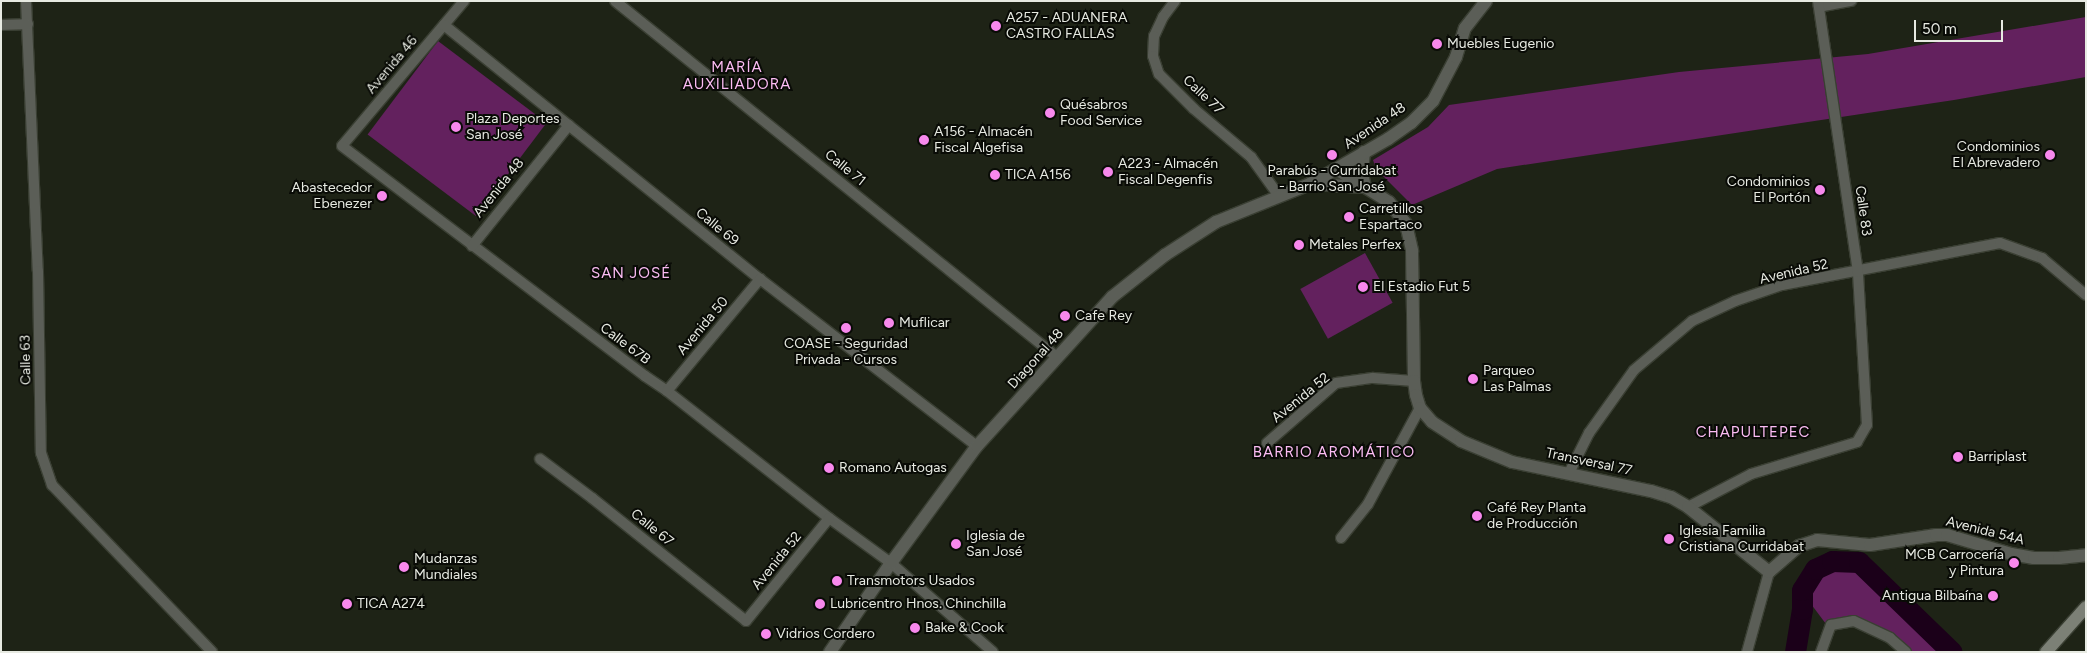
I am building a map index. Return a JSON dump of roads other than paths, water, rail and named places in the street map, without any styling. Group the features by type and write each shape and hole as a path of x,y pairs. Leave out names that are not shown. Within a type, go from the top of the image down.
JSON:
{"main road":[{"path":"2046,652 2086,608"}],"street":[{"name":"Calle 63","path":"26,1 38,271 41,453 52,485 212,652"},
{"name":"Avenida 46","path":"342,146 464,1"},
{"name":"Calle 71","path":"615,1 1057,357"},
{"name":"Calle 77","path":"1175,1 1163,17 1154,36 1153,56 1159,74 1194,109 1251,157 1279,196"},
{"name":"Avenida 48","path":"1336,169 1411,123 1433,101 1456,57 1465,28 1486,1"},
{"path":"1819,4 1851,1"},
{"name":"Calle 83","path":"1688,507 1751,474 1856,442 1867,426 1858,272 1819,4"},
{"path":"1,25 28,24"},
{"name":"Calle 69","path":"444,25 760,279 977,446"},
{"name":"Avenida 48","path":"472,246 569,125"},
{"name":"Calle 67B","path":"342,146 472,246 667,391 829,518 891,563"},
{"path":"1364,152 1362,174 1365,187"},
{"path":"1336,169 1389,202 1406,224 1410,238 1412,260 1414,382 1420,408 1368,504 1341,538"},
{"name":"Diagonal 48","path":"830,652 891,563 977,446 1112,296 1165,255 1216,222 1310,184 1336,169"},
{"path":"1310,184 1365,187"},
{"name":"Avenida 52","path":"1569,473 1589,433 1634,370 1692,321 1735,301 1782,286 2000,243 2042,258 2086,296"},
{"name":"Avenida 50","path":"667,391 760,279"},
{"name":"Avenida 52","path":"1267,443 1336,383 1373,378 1414,382"},
{"name":"Transversal 77","path":"1420,408 1432,422 1461,441 1512,462 1651,491 1671,497 1688,507 1769,572"},
{"name":"Calle 67","path":"540,459 746,621"},
{"name":"Avenida 52","path":"746,621 829,518"},
{"name":"Avenida 54A","path":"1769,572 1799,546 1817,540 1870,545 1941,535 2026,557 2059,558 2086,555"},
{"path":"891,563 993,652"},
{"path":"1747,652 1769,572"},
{"path":"1821,652 1831,625 1854,621 1890,638 1906,652"}],"waterway":[{"path":"1795,652 1802,609 1802,590 1815,569 1832,561 1859,562 1952,652"}],"place":[{"name":"A257 - ADUANERA CASTRO FALLAS","path":"996,26"},
{"name":"Muebles Eugenio","path":"1437,44"},
{"name":"Quésabros Food Service","path":"1050,113"},
{"name":"Plaza Deportes San José","path":"456,127"},
{"name":"A156 - Almacén Fiscal Algefisa","path":"924,140"},
{"name":"Parabús - Curridabat - Barrio San José","path":"1332,155"},
{"name":"Condominios El Abrevadero","path":"2050,155"},
{"name":"A223 - Almacén Fiscal Degenfis","path":"1108,172"},
{"name":"TICA A156","path":"995,175"},
{"name":"Condominios El Portón","path":"1820,190"},
{"name":"Abastecedor Ebenezer","path":"382,196"},
{"name":"Carretillos Espartaco","path":"1349,217"},
{"name":"Metales Perfex","path":"1299,245"},
{"name":"El Estadio Fut 5","path":"1363,287"},
{"name":"Cafe Rey","path":"1065,316"},
{"name":"Muflicar","path":"889,323"},
{"name":"COASE - Seguridad Privada - Cursos","path":"846,328"},
{"name":"Parqueo Las Palmas","path":"1473,379"},
{"name":"Barriplast","path":"1958,457"},
{"name":"Romano Autogas","path":"829,468"},
{"name":"Café Rey Planta de Producción","path":"1477,516"},
{"name":"Iglesia Familia Cristiana Curridabat","path":"1669,539"},
{"name":"Iglesia de San José","path":"956,544"},
{"name":"MCB Carrocería y Pintura","path":"2014,563"},
{"name":"Mudanzas Mundiales","path":"404,567"},
{"name":"Transmotors Usados","path":"837,581"},
{"name":"Antigua Bilbaína","path":"1993,596"},
{"name":"TICA A274","path":"347,604"},
{"name":"Lubricentro Hnos. Chinchilla","path":"820,604"},
{"name":"Bake & Cook","path":"915,628"},
{"name":"Vidrios Cordero","path":"766,634"}],"district":[{"name":"MARÍA AUXILIADORA","path":"737,76"},
{"name":"SAN JOSÉ","path":"631,274"},
{"name":"CHAPULTEPEC","path":"1753,433"},
{"name":"BARRIO AROMÁTICO","path":"1334,453"}]}
